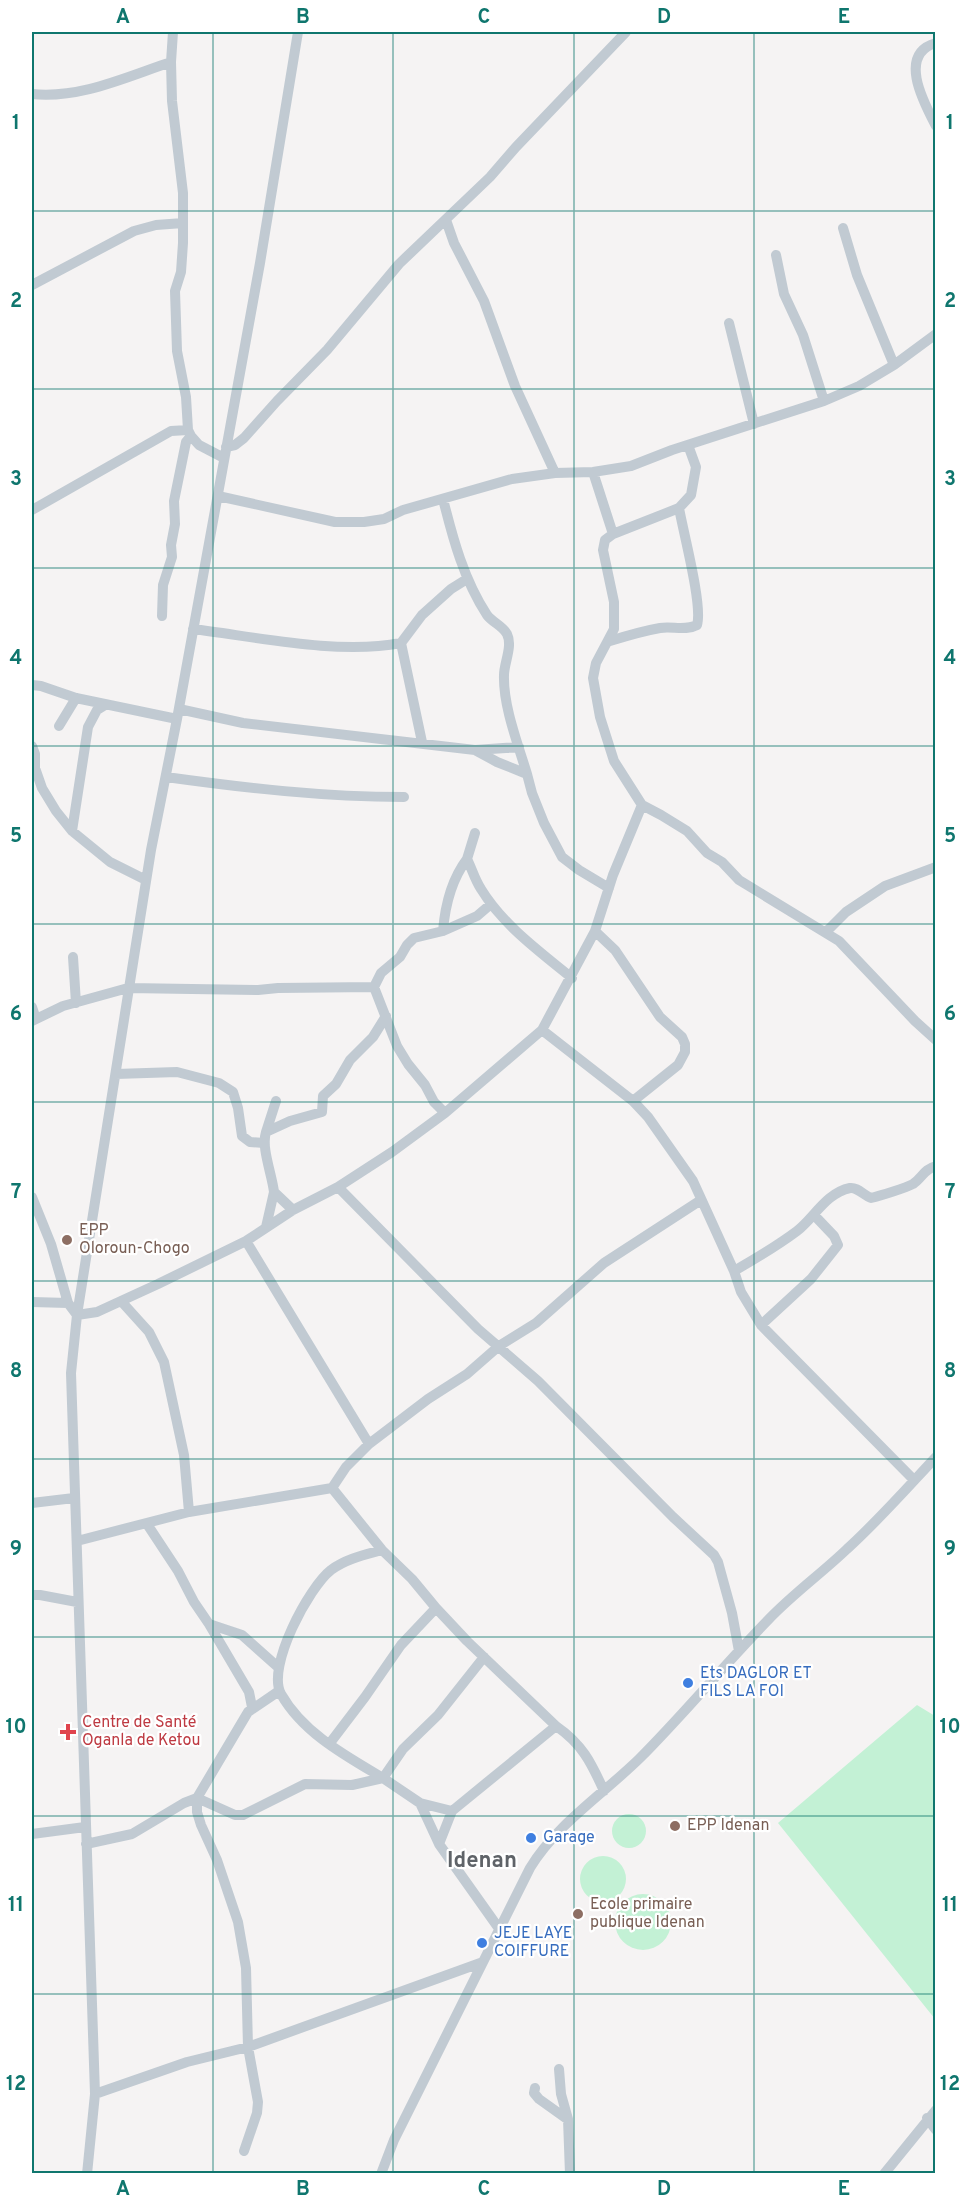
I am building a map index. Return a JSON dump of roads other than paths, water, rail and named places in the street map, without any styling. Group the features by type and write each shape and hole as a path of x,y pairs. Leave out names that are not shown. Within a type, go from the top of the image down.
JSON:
{"street":[{"path":"162,616 163,585 172,557 171,545 175,524 174,501 189,433 186,398 177,351 175,317 175,291 181,272 183,243 183,193 172,101 173,32"},
{"path":"87,2174 95,2094 70,1373 77,1315 146,880 278,164 298,32"},
{"path":"225,452 244,438 327,351 399,264 490,177 626,32"},
{"path":"936,43 929,45 918,55 916,78 918,92 936,126"},
{"path":"32,93 52,96 79,92 171,62"},
{"path":"446,220 454,243 484,301 515,386 555,474"},
{"path":"32,285 134,231 156,225 183,223"},
{"path":"843,228 857,275 894,364"},
{"path":"776,255 784,294 803,335 824,401"},
{"path":"729,323 754,424"},
{"path":"218,496 335,522 364,522 384,519 403,510 512,479 593,472 631,466 824,401 859,386 936,334"},
{"path":"32,510 171,431 189,433 199,445 225,452"},
{"path":"688,445 696,467 692,495 679,508 613,534 605,540 603,550 614,602 614,629 610,641 596,663 593,678 600,717 614,760 642,806 662,815 687,831 707,853 722,862 738,880 826,932 849,950 883,988 936,1040"},
{"path":"593,472 613,534"},
{"path":"443,499 453,540 467,579 488,616 507,634 504,678 509,711 532,793 544,824 562,857 609,888"},
{"path":"610,641 638,632 672,626 690,628 697,625 699,618 696,590 679,508"},
{"path":"193,629 342,646 388,646 401,643 422,615 451,588 467,579"},
{"path":"401,643 422,742"},
{"path":"32,685 105,705 243,723 422,742 475,750 519,747"},
{"path":"59,726 76,698"},
{"path":"72,831 88,727 97,710 105,705"},
{"path":"32,746 35,754 35,768 42,788 72,831 110,862 146,880"},
{"path":"475,750 527,774"},
{"path":"165,777 283,792 347,797 404,797"},
{"path":"77,1315 97,1312 246,1241 293,1210 338,1187 392,1152 445,1113 542,1030 596,931 609,888 642,806"},
{"path":"443,931 447,904 453,886 467,859 476,832"},
{"path":"467,859 491,904 528,942 572,978"},
{"path":"826,932 846,912 885,886 936,867"},
{"path":"445,1113 434,1102 425,1085 397,1046 374,987 381,973 400,957 414,938 443,931 477,916 491,904"},
{"path":"596,931 615,950 660,1017 682,1038 685,1044 682,1059 678,1065 633,1101"},
{"path":"72,957 76,1003"},
{"path":"32,1007 34,1020 63,1006 128,988 258,990 374,987"},
{"path":"116,1074 177,1072 219,1083 233,1092 242,1136 250,1142 265,1137 290,1121 322,1112 323,1096 336,1084 350,1060 373,1037 386,1016"},
{"path":"542,1030 633,1101 648,1117 693,1181 734,1271 741,1292 761,1325 914,1480"},
{"path":"266,1227 274,1192 273,1174 265,1137 276,1101"},
{"path":"734,1271 797,1231 824,1203 850,1188 870,1198 876,1197 905,1188 916,1182 924,1171 936,1166"},
{"path":"338,1187 471,1322 546,1389 714,1555 724,1581 739,1651"},
{"path":"274,1192 293,1210"},
{"path":"32,1197 51,1244 68,1303 77,1315"},
{"path":"76,1541 189,1512 332,1488 346,1467 369,1444 428,1399 467,1374 499,1346 536,1323 604,1263 701,1200"},
{"path":"761,1325 812,1279 838,1245 834,1236 814,1215"},
{"path":"246,1241 369,1444"},
{"path":"122,1301 149,1332 164,1362 184,1455 189,1512"},
{"path":"32,1302 68,1303"},
{"path":"381,2174 394,2140 530,1868 542,1849 639,1759 739,1651 806,1583 846,1551 878,1520 936,1457"},
{"path":"332,1488 382,1550 412,1579 436,1608 556,1726 571,1736 584,1751 604,1791"},
{"path":"32,1503 74,1498"},
{"path":"147,1524 178,1571 194,1602 249,1692 252,1707"},
{"path":"382,1550 343,1563 330,1571 318,1584 291,1629 284,1646 279,1668 279,1691 311,1731 357,1763 402,1789 420,1803 452,1811"},
{"path":"32,1595 77,1602"},
{"path":"330,1743 401,1645 436,1608"},
{"path":"209,1624 242,1635 279,1668"},
{"path":"86,1844 132,1834 184,1803 197,1798 235,1815 243,1815 304,1784 352,1785 383,1778 403,1749 438,1715 484,1657"},
{"path":"244,2151 257,2113 258,2102 248,2047 246,1968 238,1922 217,1860 201,1825 197,1812 197,1798 248,1712 252,1707 279,1691"},
{"path":"439,1844 452,1811 556,1726"},
{"path":"420,1803 439,1844 500,1930"},
{"path":"32,1834 85,1827"},
{"path":"95,2094 187,2062 248,2047 483,1962"},
{"path":"559,2069 561,2094 568,2120 570,2174"},
{"path":"536,2088 534,2093 539,2099 568,2120"},
{"path":"932,2114 936,2130"},
{"path":"884,2174 932,2114"}],"place":[{"name":"EPP Oloroun-Chogo","path":"67,1240"},
{"name":"Ets DAGLOR ET FILS LA FOI","path":"688,1683"},
{"name":"Centre de Santé Oganla de Ketou","path":"68,1732"},
{"name":"EPP Idenan","path":"675,1826"},
{"name":"Garage","path":"531,1838"},
{"name":"Ecole primaire publique Idenan","path":"578,1914"},
{"name":"JEJE LAYE COIFFURE","path":"482,1943"}],"district":[{"name":"Idenan","path":"482,1861"}]}
